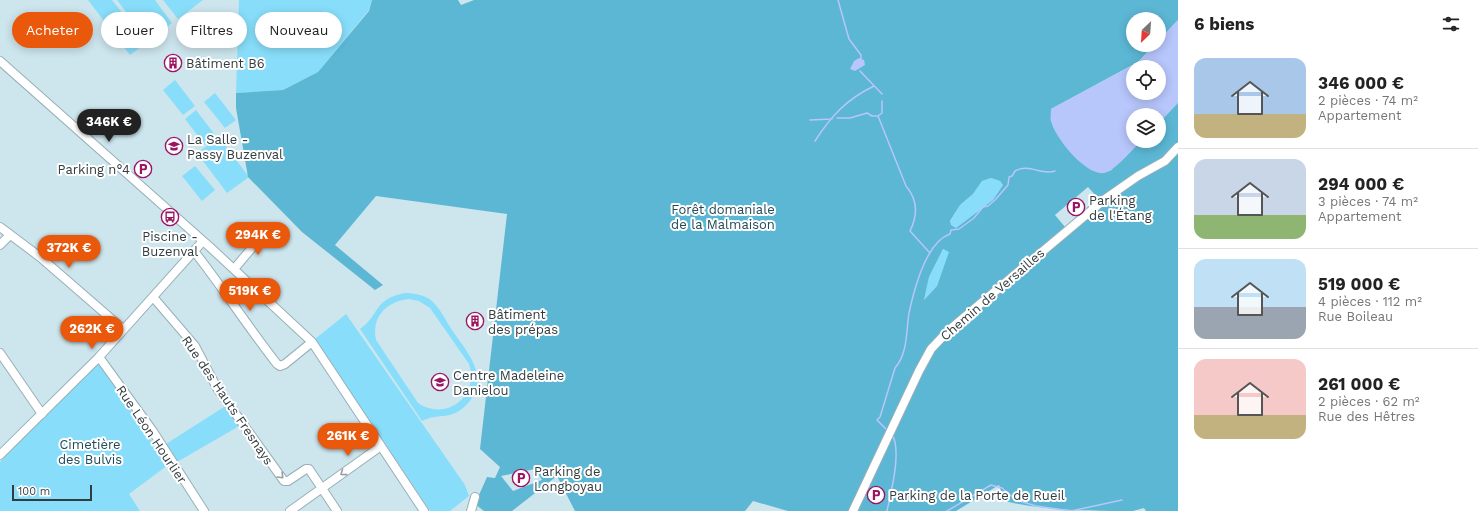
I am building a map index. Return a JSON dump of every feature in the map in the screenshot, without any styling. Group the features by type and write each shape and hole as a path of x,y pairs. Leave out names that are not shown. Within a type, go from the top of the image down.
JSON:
{"street":[{"path":"0,61 203,241 312,342 424,511"},
{"name":"Chemin de Versailles","path":"853,511 908,391 931,349 949,330 1069,227 1124,185 1165,161 1178,147"},
{"path":"0,227 40,257 124,329"},
{"path":"234,269 268,230"},
{"path":"0,245 10,234"},
{"path":"0,455 99,358 203,241"},
{"path":"194,251 220,284 246,324 277,364 280,366 285,364 312,342"},
{"name":"Rue des Hauts Fresnays","path":"153,297 195,346 217,388 284,481 288,481 306,469 309,469 337,511"},
{"path":"0,353 42,414"},
{"name":"Rue Léon Hourlier","path":"99,358 152,430 204,511"},
{"path":"290,511 381,446"},
{"path":"471,511 475,497"}],"green space":[{"path":"88,0 112,0 121,12 101,12 101,17"},
{"path":"117,0 155,0 164,12 126,12"},
{"path":"163,0 203,0 187,12 176,12 176,16"},
{"path":"239,0 372,0 369,10 342,43 342,12 255,12 255,48 338,48 318,72 283,90 236,93 237,48 247,48 247,12 239,12"},
{"name":"Forêt domaniale de la Malmaison","path":"372,0 458,0 461,5 474,0 1178,0 1178,20 1166,33 1166,12 1126,12 1126,52 1147,52 1140,60 1126,60 1126,68 1051,109 1051,121 1110,171 1134,148 1166,148 1166,115 1178,102 1178,511 1146,511 1144,508 1133,511 1052,509 1036,507 1004,501 999,485 956,511 788,511 753,501 745,511 575,511 557,476 512,511 484,511 475,504 487,477 495,478 500,467 480,449 507,214 376,196 335,245 383,285 375,290 302,232 248,177 236,108 236,93 283,90 318,72 338,48 342,48 342,43 369,11","holes":["991,178 1000,181 1003,185 993,200 956,228 951,225 950,221 960,205 973,194 982,181","1088,187 1098,198 1065,227 1055,215","943,249 949,252 937,286 924,300 929,277","535,469 542,480 513,491 501,476"]},
{"path":"168,18 172,23 168,26"},
{"path":"125,48 139,48 130,55"},
{"path":"175,80 195,106 183,115 163,90"},
{"path":"215,93 236,120 225,128 204,102"},
{"path":"196,110 216,136 205,145 185,119"},
{"path":"219,137 249,177 227,193 197,153"},
{"path":"195,166 215,190 202,201 182,176"},
{"path":"991,178 1000,181 1003,185 993,200 956,228 951,225 950,222 960,205 973,194 982,181"},
{"path":"943,249 950,252 937,286 924,300 929,277"},
{"path":"405,293 412,293 423,296 433,302 470,356 477,374 475,392 469,402 457,412 446,416 428,418 422,421 360,329 366,324 382,303 395,296","holes":["409,299 419,301 430,308 469,364 471,376 470,386 458,403 449,407 439,409 429,408 418,403 376,340 376,324 378,317 382,312 394,303 401,300"]},
{"path":"346,314 465,485 469,496 450,511 430,511 315,339"},
{"name":"Cimetière des Bulvis","path":"96,364 101,366 168,465 129,494 140,511 0,511 0,462"},
{"path":"227,405 241,425 177,462 166,444"}],"shaded area":[{"path":"1178,20 1178,103 1166,116 1166,108 1126,108 1126,148 1135,148 1118,164 1104,173 1089,169 1072,154 1058,137 1051,121 1051,109 1126,68 1126,100 1166,100 1166,60 1140,60 1147,52 1166,52 1166,33"},
{"path":"859,58 864,60 865,65 855,71 850,69 854,61"}],"waterway":[{"path":"838,0 849,39 861,55 861,60"},
{"path":"860,71 882,94"},
{"path":"815,141 840,109 864,91 874,86"},
{"path":"882,101 882,113 878,116 906,186 915,202 916,208 913,225 910,231 929,252"},
{"path":"837,118 850,118 867,113 872,116 877,116"},
{"path":"810,120 832,119"},
{"path":"887,430 877,420 880,417 895,368 902,356 906,342 909,313 914,292 922,268 934,246 950,234 951,230 959,229 974,218 983,207 988,206 995,200 1008,185 1009,177 1012,176 1015,171 1026,168 1045,172 1055,171"},
{"path":"887,511 896,461 895,441 892,434"},
{"path":"947,511 991,485 1002,488 1016,500 1036,506 1071,511 1122,500"}],"place":[{"name":"Bâtiment B6","path":"173,63"},
{"name":"La Salle - Passy Buzenval","path":"174,146"},
{"name":"Parking n°4","path":"143,169"},
{"name":"Parking de l'Étang","path":"1076,207"},
{"name":"Piscine - Buzenval","path":"170,217"},
{"name":"Bâtiment des prépas","path":"475,321"},
{"name":"Centre Madeleine Danielou","path":"440,382"},
{"name":"Parking de Longboyau","path":"521,478"},
{"name":"Parking de la Porte de Rueil","path":"876,495"}]}
